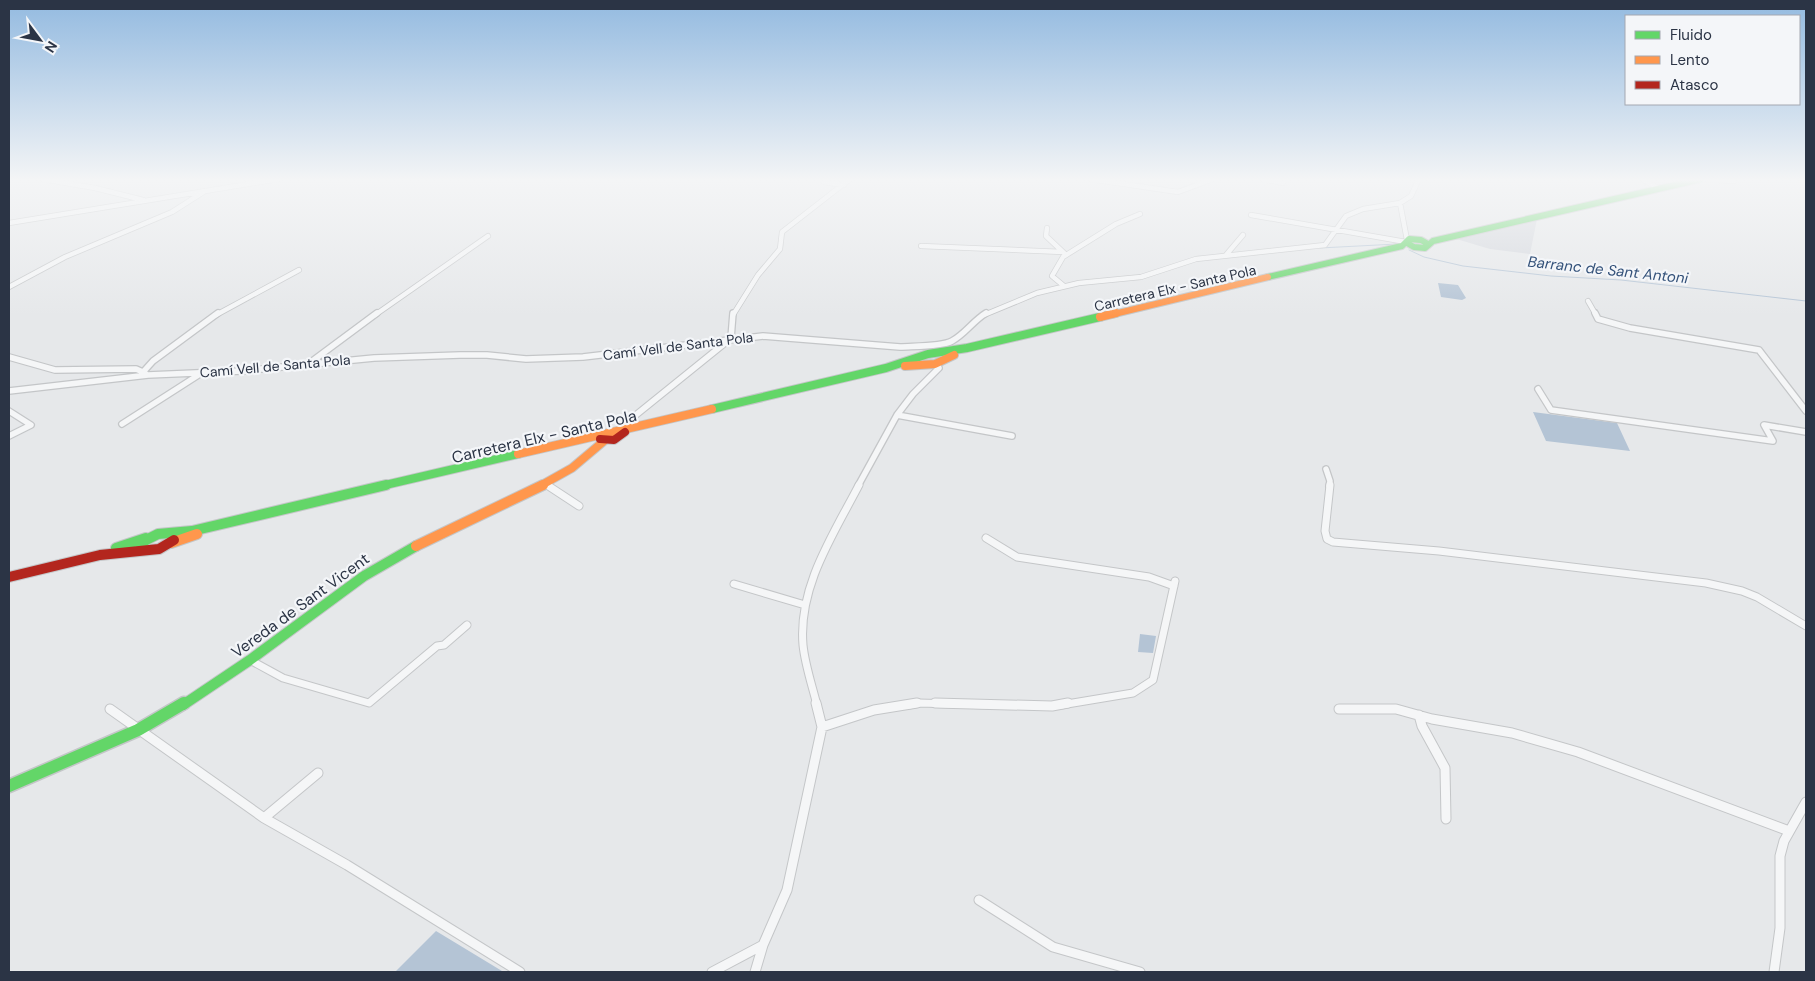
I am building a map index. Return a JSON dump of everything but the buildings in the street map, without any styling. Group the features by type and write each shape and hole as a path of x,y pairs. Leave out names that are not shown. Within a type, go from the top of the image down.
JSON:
{"main road":[{"path":"1425,242 1497,225"},
{"path":"1425,242 1502,225"},
{"name":"Carretera Elx - Santa Pola","path":"623,430 892,369 923,355 937,355 1409,243 1425,242"},
{"path":"613,426 623,430 618,440 601,438 605,428 613,426"},
{"name":"Carretera Elx - Santa Pola","path":"147,538 160,532 172,531 175,533 288,509 601,438"},
{"name":"Carretera Elx - Santa Pola","path":"142,550 157,550 208,530 601,438"},
{"name":"Vereda de Sant Vicent","path":"9,786 138,730 182,705 250,660 364,576 440,534 545,484 572,468 601,438"},
{"path":"171,544 175,533"},
{"path":"9,575 142,550 141,545 147,538"},
{"path":"9,575 147,538"}],"street":[{"path":"9,287 65,257 142,225"},
{"path":"623,430 731,338 733,313 758,275 780,249 782,232 792,225"},
{"path":"921,246 1065,253 1115,225"},
{"path":"1303,225 1409,243 1405,225"},
{"name":"Camí Vell de Santa Pola","path":"9,393 146,373 201,373 418,356 488,355 526,359 583,357 731,338 763,336 900,347 923,355 937,355 978,318 994,309 1030,295 1064,286 1141,277 1157,273 1180,262 1226,255 1319,247 1325,245 1340,225"},
{"path":"1046,228 1046,236 1065,253"},
{"path":"1226,255 1243,235"},
{"path":"310,363 399,296 488,236"},
{"path":"1064,286 1052,276 1065,253"},
{"path":"9,357 55,370 146,373 153,360 217,314 299,270"},
{"path":"1588,301 1598,319 1622,326 1685,336 1690,340 1759,350 1806,411"},
{"path":"755,972 763,945 787,890 822,728 803,646 803,613 815,571 874,455 897,415 913,394 939,368 937,355"},
{"path":"122,424 201,373"},
{"path":"1538,389 1551,410 1773,441 1764,425 1806,432"},
{"path":"9,411 31,425 9,436"},
{"path":"897,415 1012,436"},
{"path":"1326,469 1330,481 1325,531 1327,538 1334,542 1459,553 1706,583 1742,591 1806,626"},
{"path":"545,484 578,506"},
{"path":"822,728 874,710 919,703 1052,706 1133,693 1154,680 1174,583 1149,577 1017,557 986,538"},
{"path":"734,584 806,605"},
{"path":"250,660 282,678 369,703 437,646 444,645 467,625"},
{"path":"110,709 264,818 347,865 520,972"},
{"path":"1339,709 1396,709 1512,733 1578,752 1789,831"},
{"path":"1419,715 1422,726 1445,768 1446,819"},
{"path":"264,818 318,773"},
{"path":"1774,972 1780,928 1780,856 1789,831 1806,802"},
{"path":"979,900 1052,947 1140,972"},
{"path":"712,972 763,945"}],"shaded area":[{"path":"1511,225 1536,225 1530,254 1490,249 1453,238"}],"water":[{"path":"1438,283 1458,285 1466,298 1462,300 1441,297"},
{"path":"1533,412 1617,423 1630,451 1546,441"},
{"path":"1140,634 1156,636 1153,653 1138,652"},
{"path":"436,931 502,971 502,972 395,972"}],"waterway":[{"path":"1320,248 1397,244"},
{"name":"Barranc de Sant Antoni","path":"1409,250 1424,257 1463,266 1551,276 1621,280 1806,301"}],"traffic: fast":[{"path":"1407,243 1414,247 1425,248 1433,241 1503,225"},
{"path":"1268,277 1402,246 1409,239 1421,240 1428,244"},
{"path":"712,409 886,368 928,354 967,348 1100,317"},
{"path":"142,550 141,545 152,536 158,534 192,531 518,454"},
{"path":"116,548 146,538"},
{"path":"9,786 138,730 182,705 250,660 364,576 416,546"}],"traffic: slow":[{"path":"1100,317 1268,277"},
{"path":"905,366 935,364 954,355"},
{"path":"518,454 712,409"},
{"path":"416,546 545,484 572,468 604,441"},
{"path":"171,543 197,534"}],"traffic: jam":[{"path":"600,439 614,440 625,432"},
{"path":"9,577 100,555 159,549 174,540"}]}
